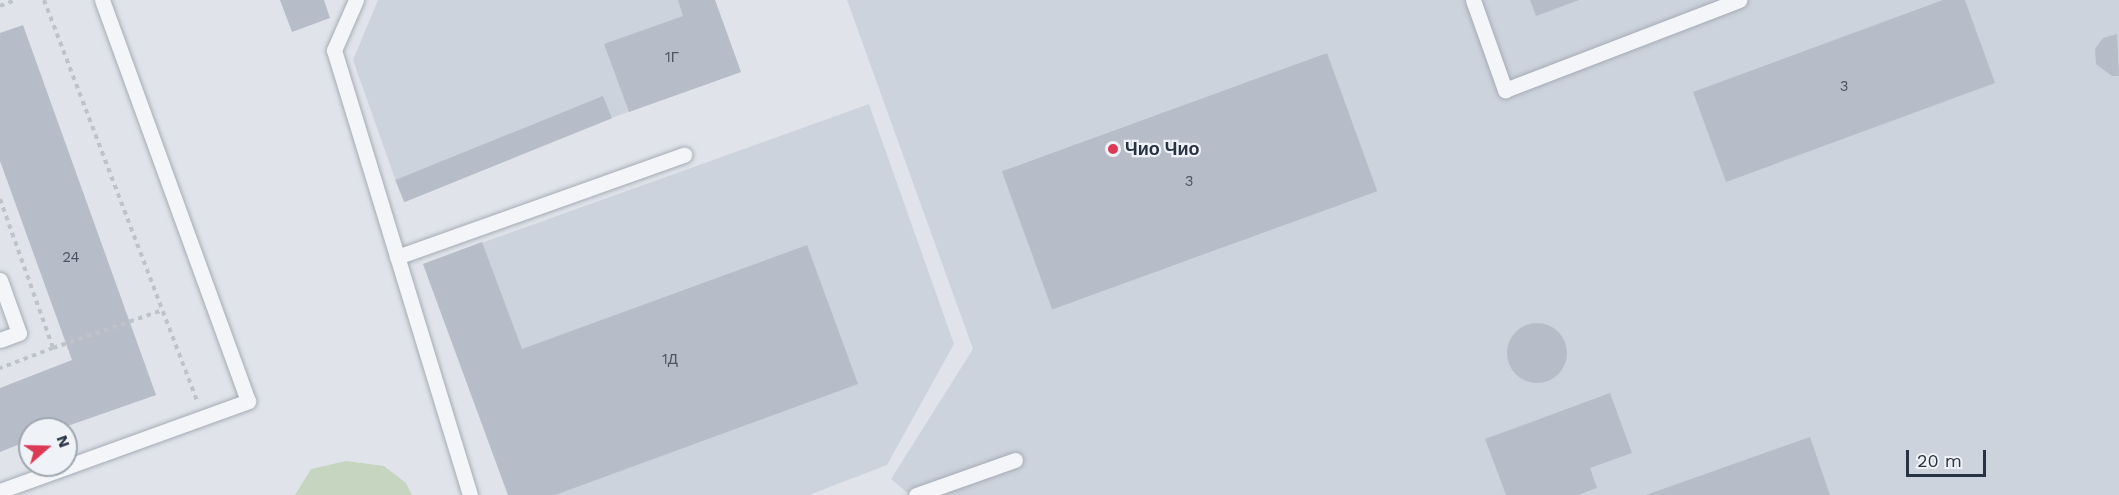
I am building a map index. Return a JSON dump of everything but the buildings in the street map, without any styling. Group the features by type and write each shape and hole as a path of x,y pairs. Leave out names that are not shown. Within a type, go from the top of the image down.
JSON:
{"lane":[{"path":"0,491 248,401 102,0"},
{"path":"356,0 334,50 470,495"},
{"path":"1473,0 1505,90 1739,0"},
{"path":"397,257 684,155"},
{"path":"0,280 19,333 0,340"},
{"path":"916,495 1015,459"}],"path":[{"path":"0,6 16,0"},
{"path":"45,0 198,402 187,405"},
{"path":"53,348 163,310"}],"shaded area":[{"path":"378,0 715,0 741,72 400,193 353,60"},
{"path":"847,0 2119,0 2119,495 910,495 891,479 973,349"},
{"path":"869,104 954,344 887,465 809,495 508,495 423,264"}],"green space":[{"path":"346,461 384,466 406,483 412,495 295,495 311,469"}],"place":[{"name":"Чио Чио","path":"1113,149"}]}
